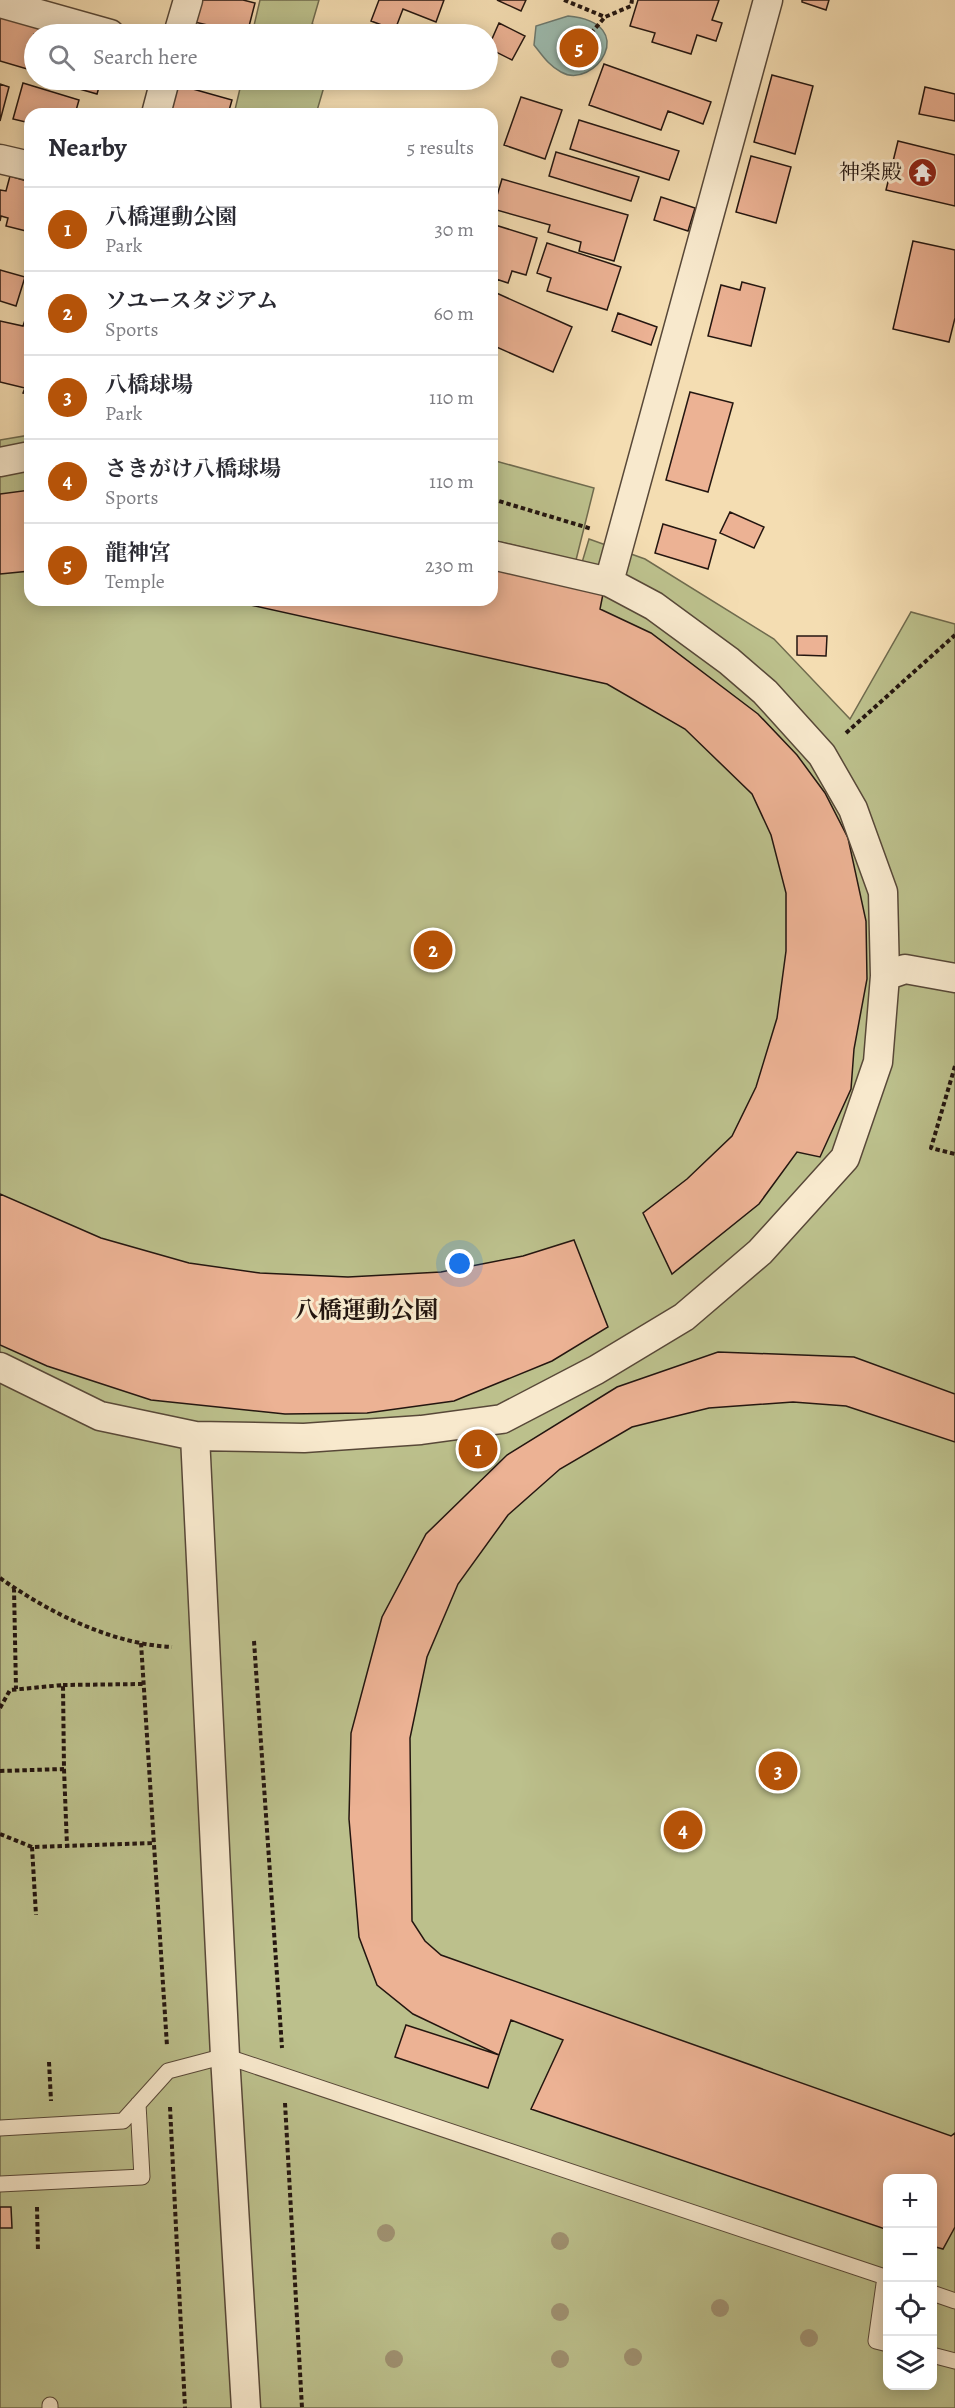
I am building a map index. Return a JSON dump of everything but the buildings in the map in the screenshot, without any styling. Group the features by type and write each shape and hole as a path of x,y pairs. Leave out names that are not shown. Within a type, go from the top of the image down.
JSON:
{"street":[{"path":"181,24 188,0"},
{"path":"609,582 768,0"},
{"path":"0,3 75,24"},
{"path":"158,108 162,90"},
{"path":"0,159 24,165"},
{"path":"0,462 24,456"},
{"path":"0,1367 100,1416 195,1436 304,1438 421,1430 501,1419 596,1370 684,1317 760,1252 845,1158 878,1062 885,976 883,892 853,809 822,755 765,692 729,660 654,606 609,582 498,556"},
{"path":"885,976 905,969 955,978"},
{"path":"195,1436 225,2056 246,2408"}],"lane":[{"path":"0,2128 123,2121 168,2071 225,2056 883,2277"},
{"path":"0,2184 142,2176 138,2104"},
{"path":"883,2343 876,2341 885,2282"},
{"path":"937,2295 955,2301"},
{"path":"937,2356 955,2361"}],"path":[{"path":"564,0 605,17"},
{"path":"586,39 605,17 631,6 633,0"},
{"path":"498,501 621,537"},
{"path":"822,755 955,635"},
{"path":"955,1066 932,1148 955,1154"},
{"path":"0,1578 72,1620 129,1641 205,1648"},
{"path":"15,1588 16,1689"},
{"path":"254,1641 284,2076 302,2408"},
{"path":"141,1642 156,1843 185,2408"},
{"path":"0,1708 10,1690 16,1689 63,1685 145,1684"},
{"path":"63,1685 67,1846"},
{"path":"0,1771 64,1769"},
{"path":"0,1834 32,1847 156,1843"},
{"path":"32,1847 36,1915"},
{"path":"49,2062 53,2125"},
{"path":"37,2182 38,2252"}],"green space":[{"path":"260,0 319,0 312,24 254,24"},
{"path":"240,90 323,90 318,108 235,108"},
{"name":"八橋運動公園","path":"24,436 24,606 498,606 498,598 581,566 589,539 645,559 774,639 850,719 911,612 955,624 955,2408 0,2408 0,440"},
{"path":"498,462 594,488 576,560 498,541"}],"shaded area":[{"path":"568,16 590,21 603,30 607,42 605,54 586,72 574,75 561,72 549,63 534,45 536,26","holes":["579,33 590,40 590,51 584,59 574,58 567,51 569,36"]}],"place":[{"name":"龍神宮","path":"579,48"},
{"name":"神楽殿","path":"923,172"},
{"name":"ソユースタジアム","path":"433,950"},
{"name":"八橋運動公園","path":"478,1449"},
{"name":"八橋球場","path":"778,1771"},
{"name":"さきがけ八橋球場","path":"683,1830"}],"district":[{"name":"八橋運動公園","path":"366,1310"}]}
